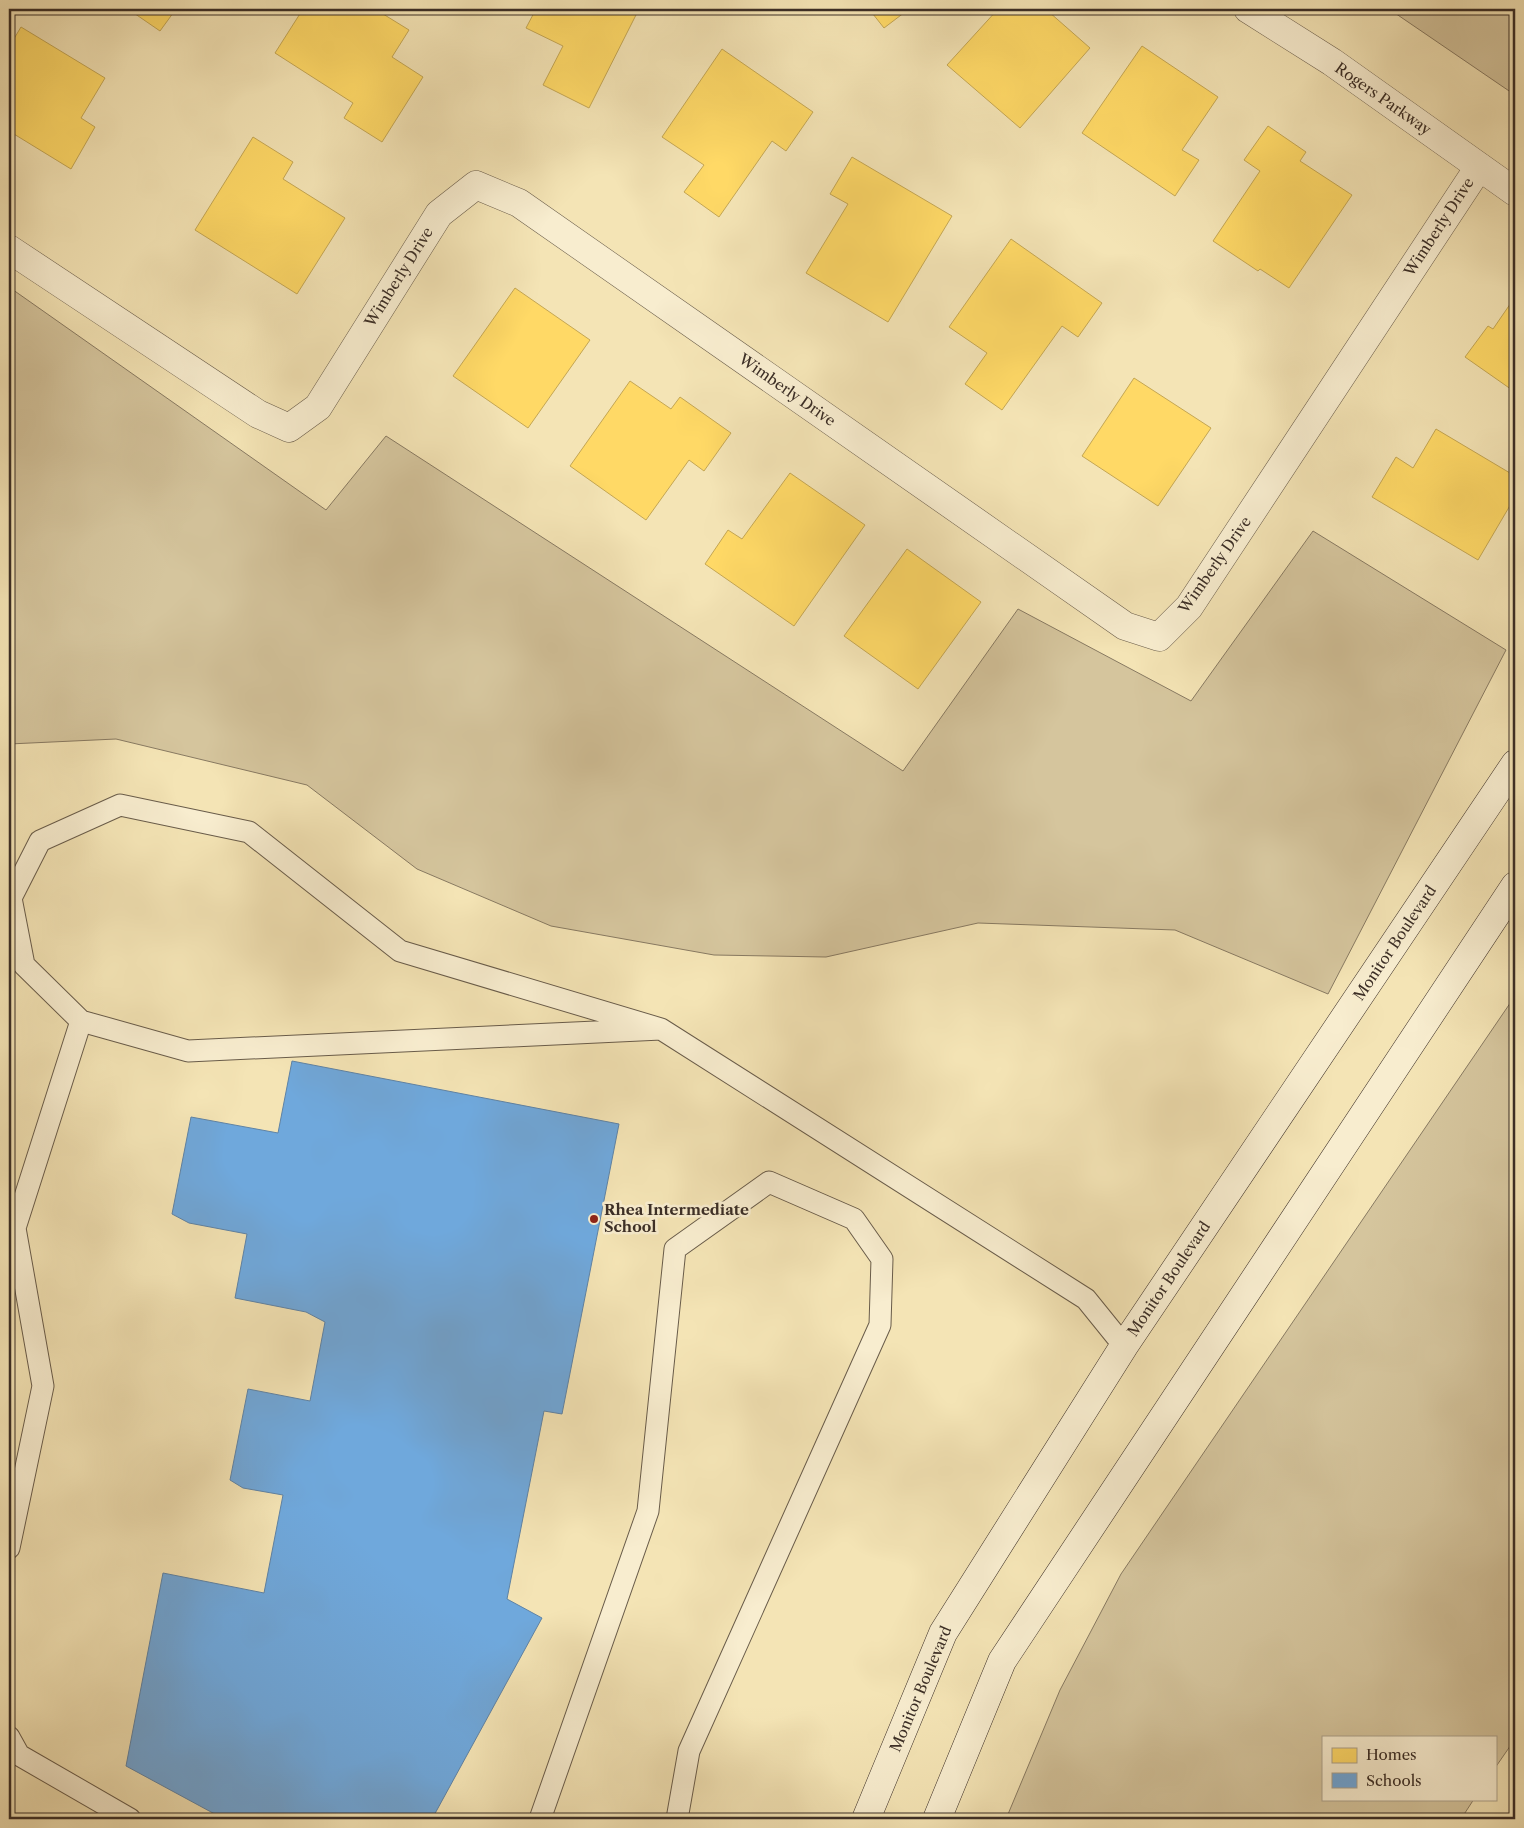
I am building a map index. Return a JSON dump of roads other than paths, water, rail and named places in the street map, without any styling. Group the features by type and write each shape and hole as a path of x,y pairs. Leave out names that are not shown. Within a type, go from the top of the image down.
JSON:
{"street":[{"name":"Rogers Parkway","path":"1248,9 1332,62 1515,192"},
{"name":"Wimberly Drive","path":"9,249 258,414 289,428 318,407 439,214 476,185 519,203 1125,626 1159,637 1189,606 1479,167"},
{"name":"Monitor Boulevard","path":"866,1819 943,1633 1124,1346 1515,764"},
{"path":"937,1819 1002,1661 1515,886"}],"lane":[{"path":"661,1029 188,1051 81,1021 24,965 11,898 40,840 120,805 249,832 400,951 661,1029 1086,1300 1124,1346"},
{"path":"9,1548 43,1386 15,1228 81,1021"},
{"path":"540,1819 648,1511 675,1249 769,1182 854,1219 882,1259 880,1325 689,1751 677,1819"},
{"path":"9,1737 19,1755 130,1819"}],"place":[{"name":"Rhea Intermediate School","path":"594,1219"}]}
